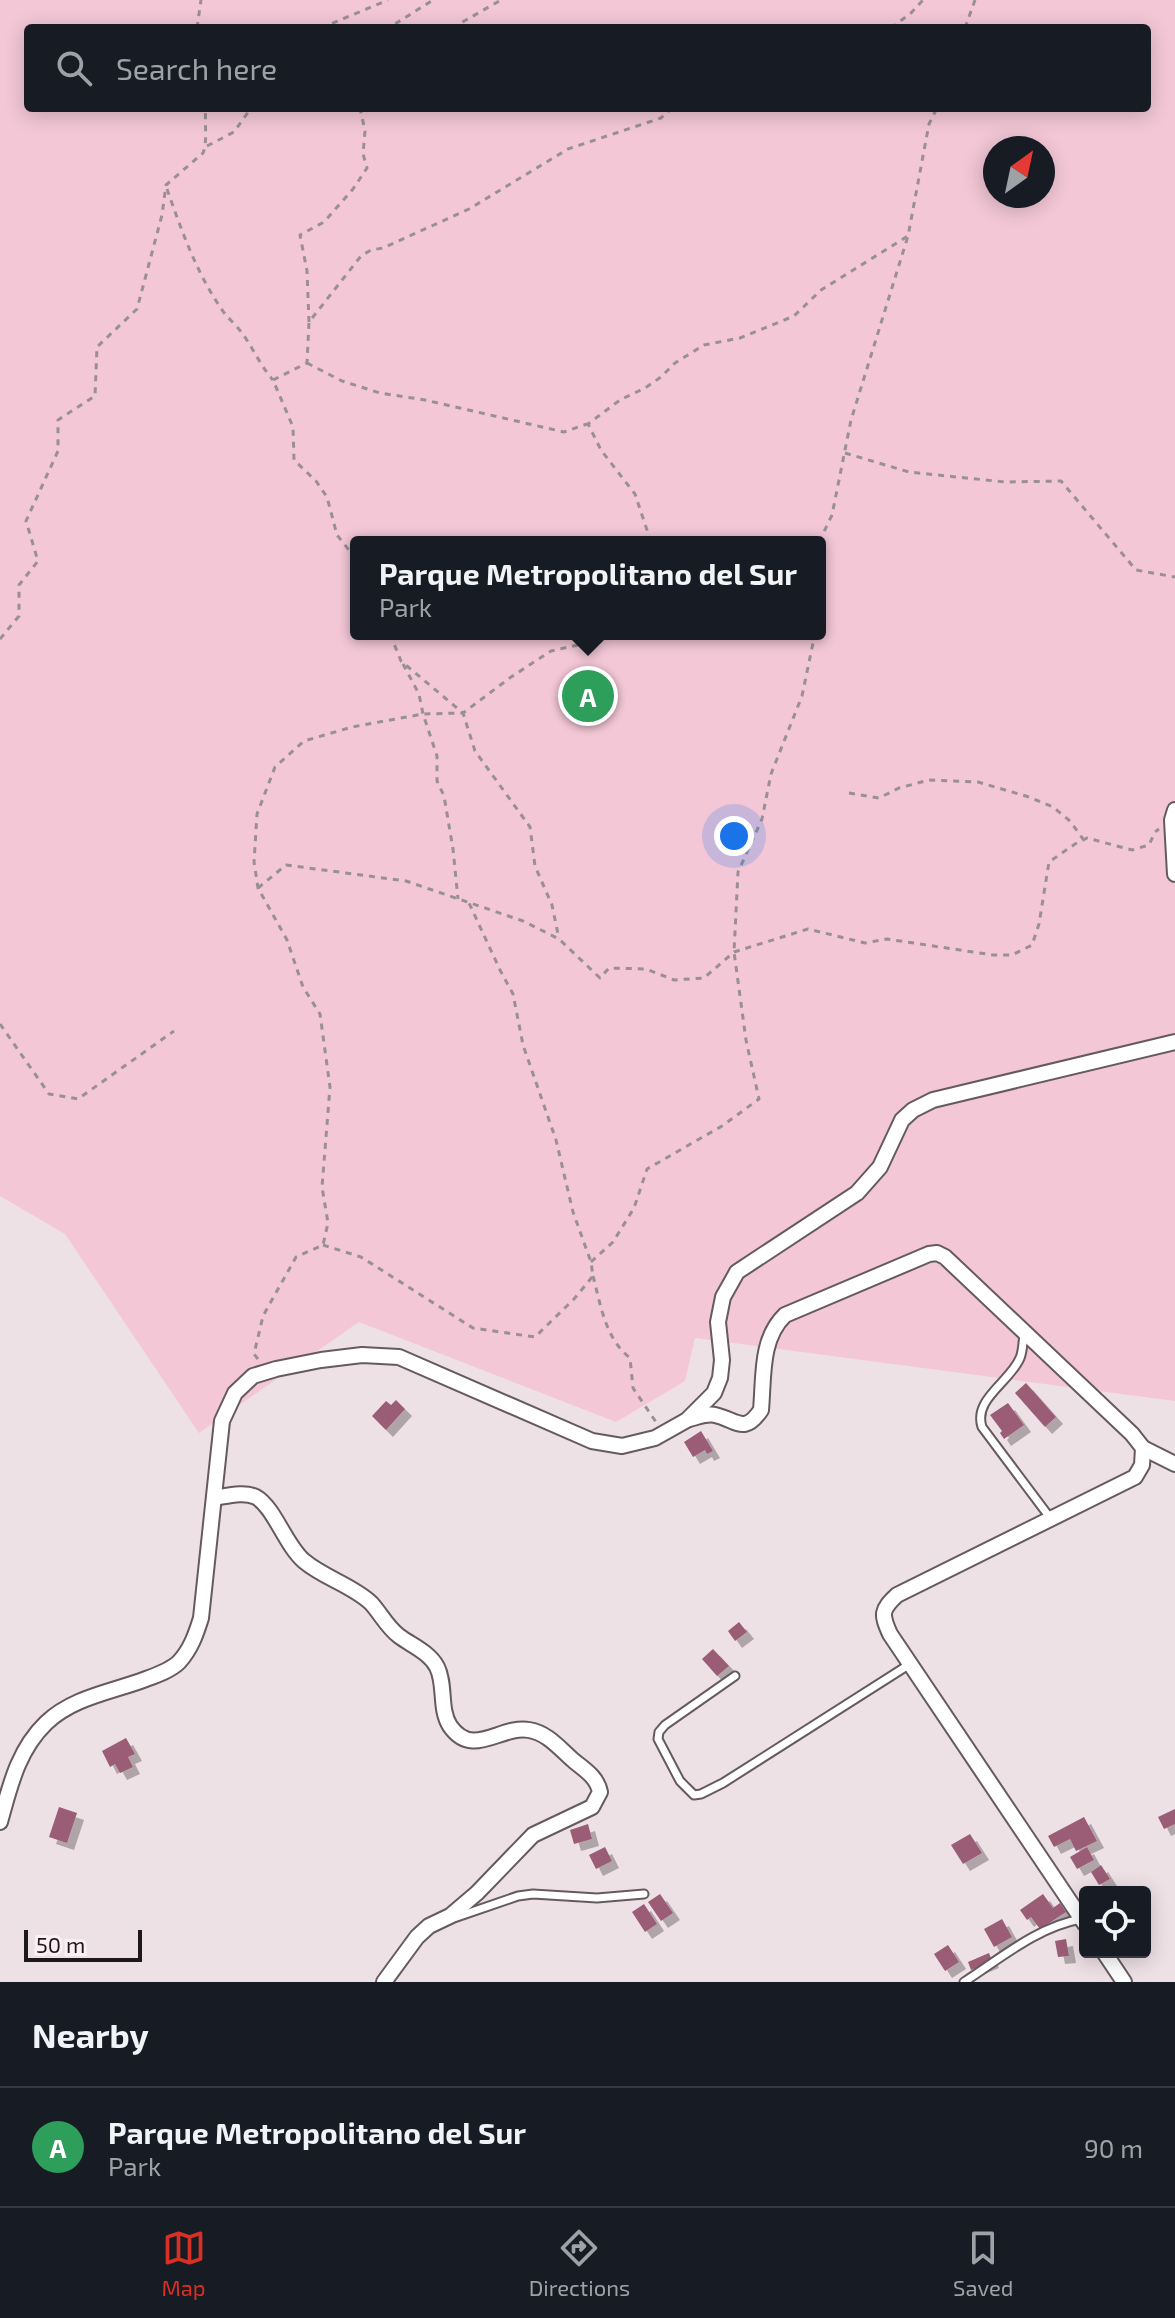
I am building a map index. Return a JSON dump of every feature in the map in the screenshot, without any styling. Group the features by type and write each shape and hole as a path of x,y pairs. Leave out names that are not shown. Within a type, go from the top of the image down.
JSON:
{"street":[{"path":"1173,815 1175,874"},
{"path":"687,1420 714,1393 720,1378 722,1360 718,1322 723,1297 737,1272 857,1193 880,1167 902,1120 913,1110 933,1100 1175,1042"},
{"path":"0,1822 13,1773 27,1747 46,1723 81,1699 120,1689 177,1664 192,1644 201,1618 222,1421 235,1393 253,1376 268,1371 362,1355 399,1357 592,1441 622,1446 655,1438 687,1420 712,1414 746,1425 761,1410 767,1342 774,1325 785,1315 937,1253 1024,1331 1143,1448 1175,1464"},
{"path":"1079,1916 883,1619 886,1605 897,1595 1135,1477 1142,1465 1143,1448"},
{"path":"214,1498 247,1495 260,1499 303,1560 372,1604 389,1627 431,1659 441,1678 445,1716 456,1733 468,1740 479,1741 507,1732 528,1730 545,1736 598,1783 600,1792 592,1807 533,1835 477,1893 450,1916 429,1926 417,1937 384,1982"},
{"path":"1108,1958 1124,1982"}],"lane":[{"path":"1024,1331 1021,1357 982,1408 979,1419 1051,1519"},
{"path":"735,1676 659,1732 658,1739 680,1781 694,1795 723,1783 910,1664"},
{"path":"429,1926 518,1896 597,1898 644,1894"},
{"path":"964,1982 1033,1936 1063,1922 1079,1922"}],"path":[{"path":"198,24 201,0"},
{"path":"331,24 388,0"},
{"path":"395,24 433,0"},
{"path":"459,24 501,0"},
{"path":"896,24 923,0"},
{"path":"966,24 975,0"},
{"path":"0,639 19,616 19,585 38,561 26,521 58,451 58,420 95,396 97,347 137,309 162,215 166,185 203,153 206,146 206,112"},
{"path":"206,146 234,132 248,112"},
{"path":"307,363 307,271 300,235 324,222 367,168 363,154 365,131 361,112"},
{"path":"309,322 361,256 371,250 383,248 469,209 568,149 661,118 668,112"},
{"path":"822,536 832,515 851,420 908,236 929,124 935,112"},
{"path":"166,185 203,278 225,313 243,334 261,367 273,380 293,427 294,460 316,481 327,497 337,535 350,551"},
{"path":"307,363 342,381 380,393 425,400 564,432 588,424 620,400 653,383 675,363 704,345 740,338 794,316 821,290 908,236"},
{"path":"273,380 307,363"},
{"path":"588,424 601,450 635,494 649,536"},
{"path":"845,453 909,472 1005,482 1061,481 1136,570 1175,577"},
{"path":"392,640 419,694 437,756 437,781 444,796 458,899"},
{"path":"323,1245 328,1223 322,1187 330,1087 320,1014 303,987 287,940 258,888 254,862 257,814 275,767 304,741 352,727 423,714 463,713 551,651 600,640"},
{"path":"591,1262 613,1242 634,1208 647,1169 722,1126 759,1099 746,1040 734,952 738,872 762,819 771,774 802,696 813,640"},
{"path":"401,661 463,713 475,751 530,827 535,866 552,905 559,939"},
{"path":"849,793 879,798 899,788 929,780 978,782 1053,807 1070,821 1083,840"},
{"path":"258,888 286,865 406,881 523,921 559,939 600,978 609,968 646,969 674,980 704,978 734,952 808,929 865,943 887,939 993,955 1012,955 1032,945 1039,924 1049,862 1087,838 1132,850 1149,845 1155,832 1173,815"},
{"path":"469,903 513,994 523,1045 556,1140 573,1212 591,1262 609,1333 630,1358 633,1388 663,1433"},
{"path":"0,1024 49,1094 78,1099 174,1031"},
{"path":"268,1371 254,1354 263,1316 296,1257 323,1245 361,1257 473,1328 535,1337 593,1276"}],"shaded area":[{"path":"0,0 1175,0 1175,1401 695,1338 685,1381 616,1422 359,1322 199,1433 65,1234 0,1196"}],"building":[{"path":"1026,1383 1056,1417 1045,1427 1015,1393"},
{"path":"396,1400 405,1409 386,1430 372,1416 386,1401 391,1405"},
{"path":"1008,1403 1024,1425 1004,1439 990,1415"},
{"path":"701,1431 713,1451 707,1454 705,1450 693,1457 684,1442"},
{"path":"739,1622 747,1632 735,1641 728,1631"},
{"path":"713,1649 729,1666 717,1676 702,1659"},
{"path":"126,1738 135,1754 128,1757 133,1767 120,1773 115,1764 110,1767 102,1751"},
{"path":"59,1807 77,1813 67,1843 49,1837"},
{"path":"1175,1809 1175,1824 1164,1829 1158,1817"},
{"path":"1084,1817 1097,1841 1076,1851 1070,1839 1054,1847 1048,1836"},
{"path":"588,1824 592,1839 574,1844 570,1830"},
{"path":"970,1834 982,1853 963,1864 951,1845"},
{"path":"605,1847 612,1861 596,1869 589,1855"},
{"path":"1087,1847 1094,1860 1077,1869 1070,1857"},
{"path":"1101,1865 1110,1879 1099,1885 1091,1872"},
{"path":"660,1894 673,1913 661,1921 648,1902"},
{"path":"1043,1894 1053,1908 1060,1903 1066,1912 1040,1929 1031,1917 1027,1920 1020,1910"},
{"path":"644,1904 657,1924 645,1932 632,1912"},
{"path":"1002,1919 1012,1937 994,1947 984,1929"},
{"path":"1066,1939 1069,1956 1058,1957 1055,1941"},
{"path":"948,1945 959,1962 945,1971 934,1954"},
{"path":"989,1953 992,1961 971,1970 968,1962"}],"place":[{"name":"Parque Metropolitano del Sur","path":"588,696"}]}
